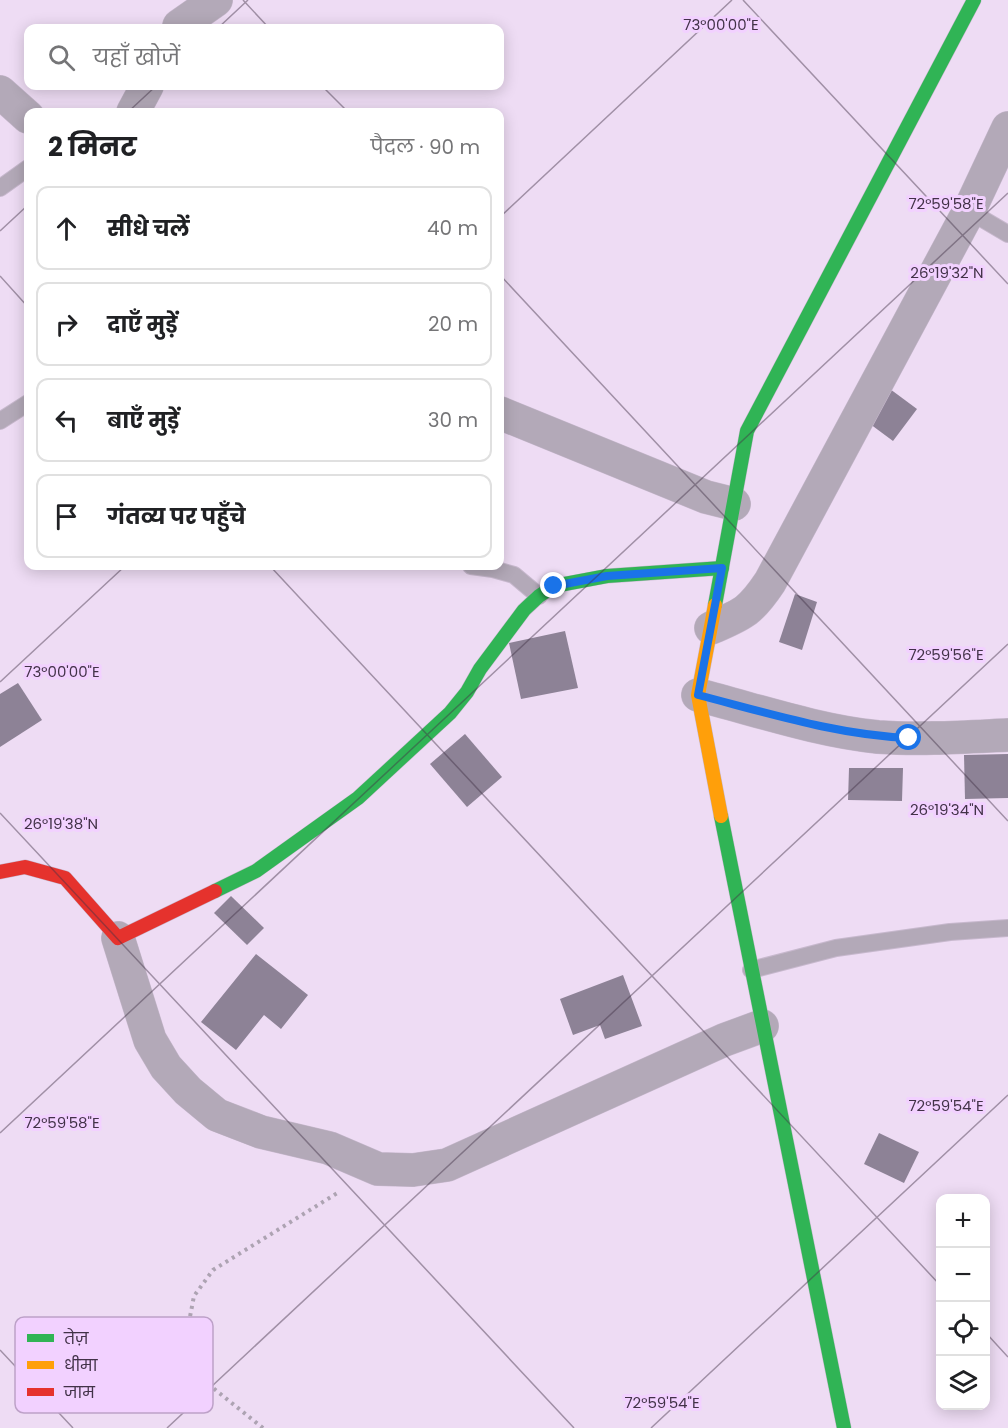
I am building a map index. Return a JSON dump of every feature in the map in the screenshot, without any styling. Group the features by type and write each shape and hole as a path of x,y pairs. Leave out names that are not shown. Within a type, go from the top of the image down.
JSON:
{"main road":[{"path":"844,1428 762,1026 698,695 747,431 974,0"},
{"path":"0,872 25,867 65,878 118,938 256,871 358,798 450,713 524,610 554,586 607,576 722,568"}],"street":[{"path":"180,18 216,0"},
{"path":"135,108 145,90"},
{"path":"0,92 24,113"},
{"path":"711,628 744,614 757,602 770,582 969,211 1008,128"},
{"path":"504,415 706,497 734,504"},
{"path":"698,695 828,729 877,737 1008,735"},
{"path":"118,938 150,1040 166,1067 188,1092 217,1115 261,1132 329,1148 378,1168 412,1170 447,1165 724,1040 762,1026"}],"lane":[{"path":"0,188 24,171"},
{"path":"969,211 1008,234"},
{"path":"0,421 24,406"},
{"path":"499,570 514,575 539,596"},
{"path":"751,970 836,948 906,937 1008,928"}],"path":[{"path":"190,1317 194,1296 213,1270 378,1168"},
{"path":"213,1388 263,1428"}],"building":[{"path":"890,389 917,409 893,441 866,421"},
{"path":"795,594 817,602 802,650 779,642"},
{"path":"565,631 578,688 521,699 509,643"},
{"path":"18,683 42,720 0,747 0,694"},
{"path":"465,734 502,777 467,807 430,764"},
{"path":"1008,754 1008,798 965,799 964,755"},
{"path":"849,768 903,768 902,801 848,800"},
{"path":"231,896 264,928 247,945 214,913"},
{"path":"256,954 308,995 281,1029 264,1015 236,1050 201,1022"},
{"path":"623,975 642,1026 605,1039 600,1025 573,1035 560,999"},
{"path":"879,1133 919,1152 904,1183 864,1164"}],"traffic: fast":[{"path":"715,605 747,431 974,0"},
{"path":"215,891 256,871 358,798 450,713 524,610 554,586 607,576 722,568"},
{"path":"721,816 844,1428"}],"traffic: slow":[{"path":"715,605 698,695 721,816"}],"traffic: jam":[{"path":"0,872 25,867 65,878 118,938 215,891"}],"route":[{"path":"554,586 607,576 722,568 698,695 828,729 877,737 909,738"}]}
